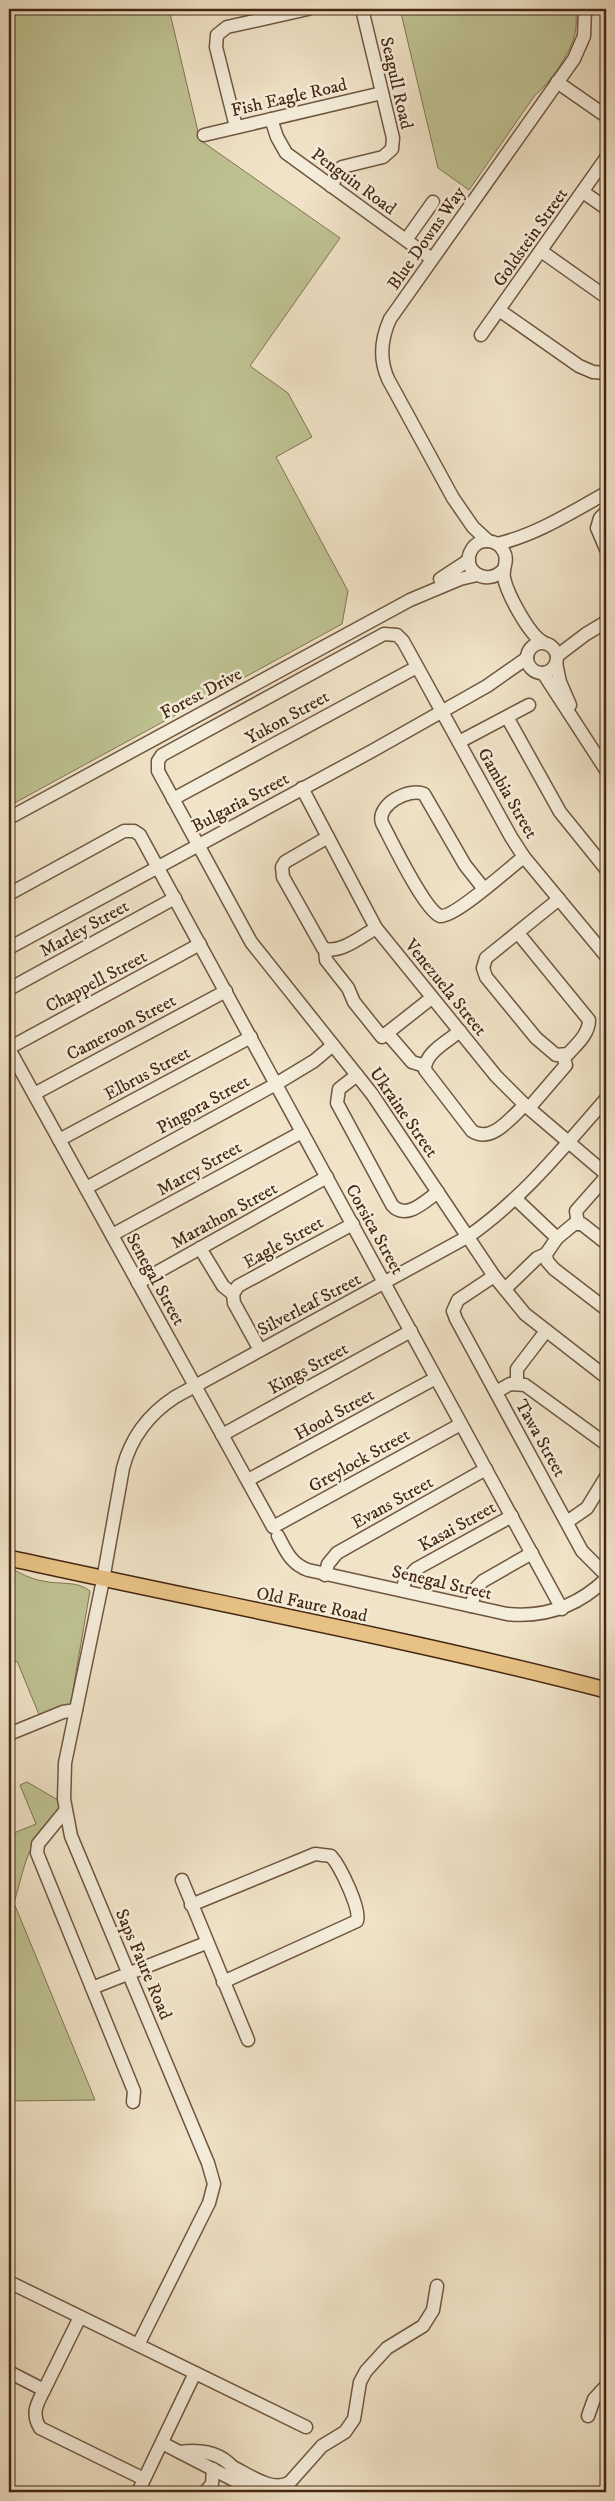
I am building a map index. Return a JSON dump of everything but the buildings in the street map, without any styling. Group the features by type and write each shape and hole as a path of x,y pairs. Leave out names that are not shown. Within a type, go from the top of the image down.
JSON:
{"main road":[{"name":"Old Faure Road","path":"9,1558 103,1580 344,1629 606,1690"}],"street":[{"path":"236,128 216,47 217,35 227,27 308,9"},
{"name":"Seagull Road","path":"331,186 342,167 383,156 392,149 392,138 362,9"},
{"name":"Blue Downs Way","path":"470,557 467,531 453,498 388,379 382,353 384,336 390,319 580,48 586,25 586,9"},
{"path":"557,82 606,116"},
{"name":"Fish Eagle Road","path":"204,135 382,93"},
{"name":"Penguin Road","path":"271,119 277,137 286,152 432,259"},
{"name":"Goldstein Street","path":"481,335 606,158"},
{"path":"583,192 606,208"},
{"path":"406,240 433,202"},
{"path":"541,251 606,297"},
{"path":"499,310 579,366 593,372 606,373"},
{"path":"480,576 494,577 518,546 557,520 606,493"},
{"name":"Blue Downs Way","path":"453,498 473,527 492,542"},
{"path":"606,512 600,518 597,528 606,549"},
{"path":"557,520 475,546 470,557 470,566 499,590 522,632 529,666 539,672 572,717 606,770"},
{"path":"492,542 504,550 508,590 529,628 537,640 555,649 572,717"},
{"name":"Forest Drive","path":"410,600 425,587 455,571 470,557"},
{"name":"Forest Drive","path":"9,818 410,600 460,578 480,576"},
{"path":"539,672 551,670 557,660 586,634 606,622"},
{"name":"Ukraine Street","path":"396,635 384,634 162,755 158,761 157,768 251,942 357,1075 469,1236 494,1276 525,1314 606,1377"},
{"path":"527,655 534,644 567,640 586,634"},
{"name":"Gambia Street","path":"396,635 403,641 507,831 524,857 606,956"},
{"name":"Bulgaria Street","path":"10,945 487,686 527,655"},
{"name":"Yukon Street","path":"174,799 417,666"},
{"name":"Bulgaria Street","path":"487,686 539,672"},
{"path":"458,742 529,705"},
{"path":"507,717 560,812 606,869"},
{"name":"Venezuela Street","path":"302,788 376,928 496,1076 527,1106 570,1141 606,1174"},
{"path":"484,889 464,865 424,794 412,792 383,808 380,816 382,823 423,897 435,914 443,917 450,916 484,889 524,857"},
{"name":"Corsica Street","path":"9,894 127,830 134,831 140,835 562,1609"},
{"path":"328,837 285,862 281,872 320,944 325,949 326,960 348,988 354,1002 382,1037 429,1000"},
{"name":"Marley Street","path":"9,989 175,898"},
{"path":"460,1031 429,1056 425,1066 427,1075 475,1134 487,1135 495,1132 527,1106 566,1065 563,1056 547,1049 536,1038 484,973 486,958 559,899"},
{"path":"325,949 338,948 376,928"},
{"path":"518,934 589,1020 589,1026 584,1035 568,1054 563,1056"},
{"name":"Chappell Street","path":"9,1048 200,944"},
{"name":"Cameroon Street","path":"34,1094 226,991"},
{"path":"387,1033 412,1062 425,1066"},
{"name":"Elbrus Street","path":"59,1140 251,1037"},
{"name":"Pingora Street","path":"86,1188 276,1084 314,1061 333,1044"},
{"name":"Senegal Street","path":"9,1048 248,1480 290,1560 298,1566 324,1575 518,1615 540,1614 562,1609 588,1594 606,1577"},
{"path":"357,1075 341,1086 336,1095 337,1103 392,1204 400,1211 408,1211 438,1192"},
{"name":"Silverleaf Street","path":"103,1580 123,1468 132,1442 145,1423 159,1408 195,1386 469,1236 493,1219 539,1176 606,1099"},
{"name":"Marcy Street","path":"112,1235 302,1132"},
{"name":"Marathon Street","path":"138,1283 327,1177"},
{"path":"578,1224 576,1211 606,1177"},
{"path":"516,1199 557,1238"},
{"name":"Eagle Street","path":"233,1294 238,1286 352,1224"},
{"path":"505,1290 537,1258 546,1254 567,1227 578,1224 589,1229 606,1242"},
{"path":"200,1248 219,1282 226,1290 233,1294 234,1303 260,1350"},
{"path":"546,1254 547,1261 554,1269 606,1309"},
{"name":"Tawa Street","path":"494,1276 458,1300 453,1311 582,1551 606,1577"},
{"name":"Kings Street","path":"222,1435 411,1331"},
{"path":"517,1383 517,1369 546,1331"},
{"name":"Hood Street","path":"248,1480 436,1378"},
{"path":"496,1392 503,1387 517,1383 532,1388 606,1444"},
{"name":"Greylock Street","path":"275,1531 462,1424"},
{"name":"Evans Street","path":"324,1575 328,1564 337,1554 486,1469"},
{"path":"567,1522 586,1508 606,1477"},
{"name":"Kasai Street","path":"402,1590 405,1581 416,1569 512,1516"},
{"path":"471,1606 477,1587 483,1580 532,1553"},
{"name":"Saps Faure Road","path":"103,1580 65,1763 65,1811 71,1836 208,2163 214,2184 209,2203 138,2345"},
{"path":"9,1734 63,1712 76,1710"},
{"path":"65,1811 38,1844 37,1853 134,2090 134,2102"},
{"path":"191,1905 315,1854 331,1856 341,1870 357,1911 357,1921 223,1982"},
{"path":"182,1880 206,1943 248,2040"},
{"path":"92,1988 206,1943"},
{"path":"9,2282 306,2427"},
{"path":"233,2467 274,2486 284,2486 290,2482 322,2446 345,2432 354,2419 360,2382 366,2371 387,2348 423,2326 433,2310 437,2286"},
{"path":"80,2317 35,2408 35,2419 40,2428 144,2479"},
{"path":"9,2372 44,2390"},
{"path":"138,2492 196,2373"},
{"path":"588,2416 594,2399 606,2386"},
{"path":"162,2443 252,2490"},
{"path":"180,2452 193,2450 218,2455 229,2461 252,2490"},
{"path":"210,2489 213,2469"}],"green space":[{"path":"9,9 169,9 200,140 340,238 250,366 288,393 312,437 276,457 348,591 342,624 9,806"},
{"path":"400,9 576,9 575,33 570,48 560,66 535,95 469,190 438,168"},
{"path":"9,1567 34,1579 79,1585 90,1591 70,1707 40,1717 17,1661 9,1664"},
{"path":"27,1782 58,1800 59,1806 51,1823 34,1843 25,1864 14,1903 95,2100 9,2101 9,1835 36,1824 20,1785"}]}
